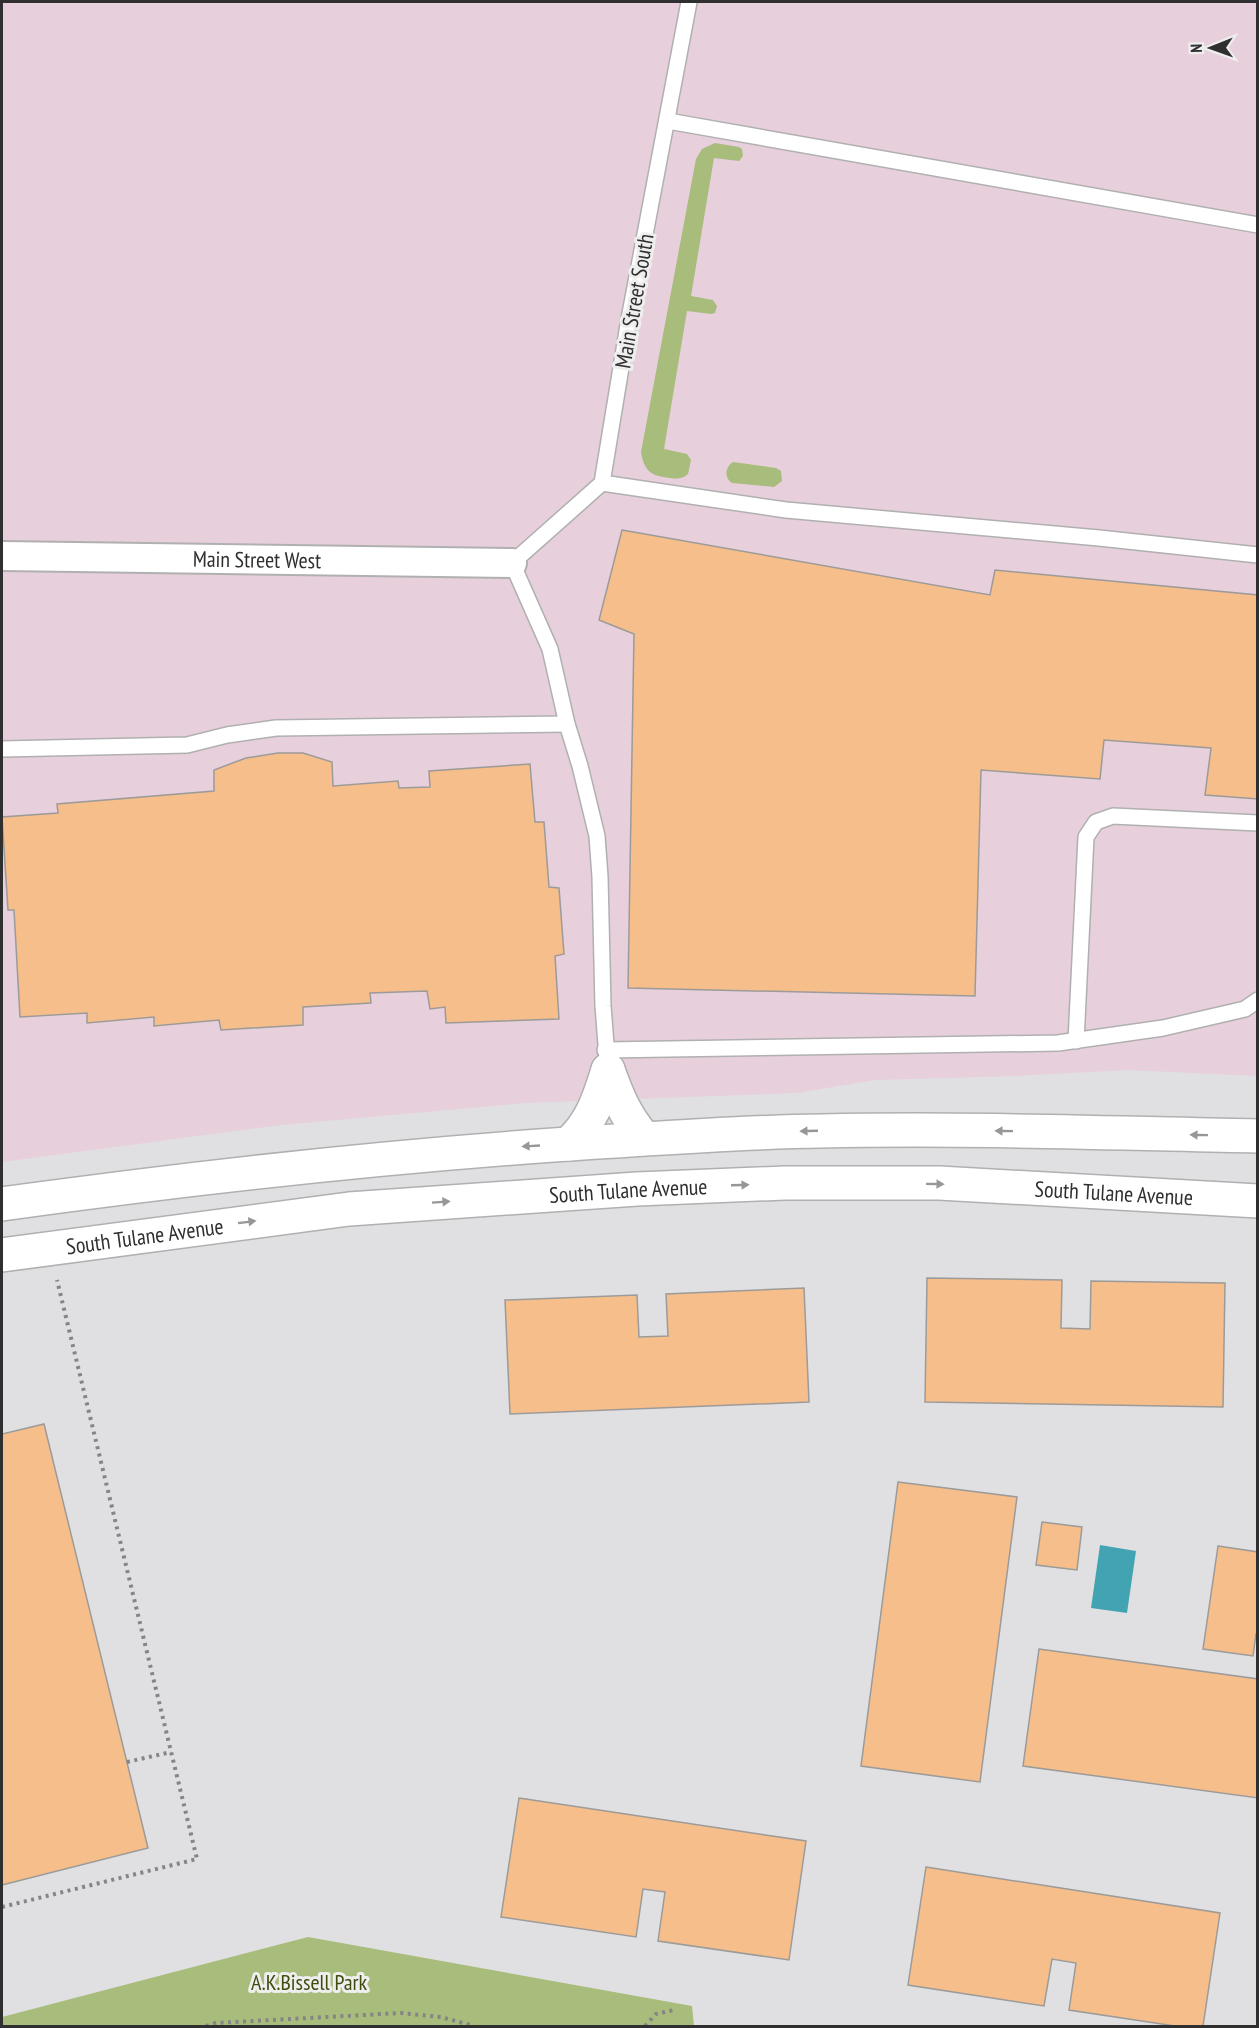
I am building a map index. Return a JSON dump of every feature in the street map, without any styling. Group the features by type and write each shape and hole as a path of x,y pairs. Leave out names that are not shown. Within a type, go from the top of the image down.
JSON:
{"main road":[{"path":"606,1060 616,1093 629,1120 644,1138"},
{"path":"568,1144 587,1124 595,1108 606,1060"},
{"path":"2,1204 365,1160 644,1138 819,1131 957,1130 1257,1136"},
{"name":"South Tulane Avenue","path":"2,1255 349,1209 553,1193 751,1184 939,1183 1257,1201"},
{"path":"91,1192 96,1242"}],"street":[{"name":"Main Street West","path":"2,556 512,563"}],"lane":[{"name":"Main Street South","path":"602,483 629,319 689,2"},
{"path":"668,121 1257,225"},
{"path":"1257,555 1099,538 786,510 602,483 512,563 550,649 597,836 606,1060 1058,1043 1163,1028 1245,1009 1257,1000"},
{"path":"2,749 188,745 227,735 276,728 567,724"},
{"path":"1076,1041 1086,837 1096,822 1113,816 1257,824"}],"path":[{"path":"2,1907 197,1859 49,1248"},
{"path":"127,1762 171,1752"},
{"path":"645,2026 656,2014 674,2010"},
{"path":"206,2026 216,2023 401,2013 441,2017 474,2026"}],"shaded area":[{"path":"2,2 1257,2 1257,1076 1127,1070 875,1080 797,1093 526,1103 281,1125 2,1162"}],"green space":[{"path":"715,143 739,147 742,149 743,156 739,161 714,158 691,296 713,300 717,306 715,313 711,314 687,311 664,449 687,454 691,460 686,476 682,478 663,477 653,474 646,468 641,452 696,159 702,149"},
{"path":"733,462 776,468 781,471 782,481 774,487 732,483 726,472"},
{"name":"A.K.Bissell Park","path":"308,1937 692,2006 694,2026 2,2026 2,2017"}],"water":[{"path":"1100,1545 1136,1551 1127,1613 1091,1608"}],"building":[{"path":"622,530 990,595 995,570 1258,595 1258,799 1205,795 1211,748 1104,740 1100,779 981,770 975,996 628,988 634,634 599,620"},
{"path":"278,753 303,753 332,762 333,786 398,781 399,788 430,787 429,771 530,764 535,822 544,822 549,887 559,888 564,954 555,956 559,1019 446,1023 445,1007 430,1009 427,991 370,993 371,1003 303,1007 303,1025 221,1030 219,1020 154,1026 154,1017 87,1023 87,1013 20,1017 14,910 8,910 2,817 58,813 57,804 214,791 214,770 246,758"},
{"path":"927,1278 1062,1280 1061,1328 1090,1329 1091,1281 1225,1283 1223,1407 925,1402"},
{"path":"804,1288 809,1402 510,1414 505,1300 637,1295 639,1337 668,1336 666,1294"},
{"path":"44,1424 148,1848 2,1885 2,1434"},
{"path":"898,1482 1017,1497 980,1782 861,1766"},
{"path":"1042,1522 1082,1527 1077,1570 1036,1565"},
{"path":"1218,1546 1258,1552 1258,1635 1256,1634 1253,1656 1203,1649"},
{"path":"1039,1649 1258,1679 1258,1798 1023,1766"},
{"path":"519,1798 806,1841 789,1960 658,1941 665,1892 643,1889 636,1937 501,1917"},
{"path":"926,1867 1220,1913 1203,2026 1175,2026 1069,2010 1076,1963 1052,1959 1044,2006 908,1985"}]}
